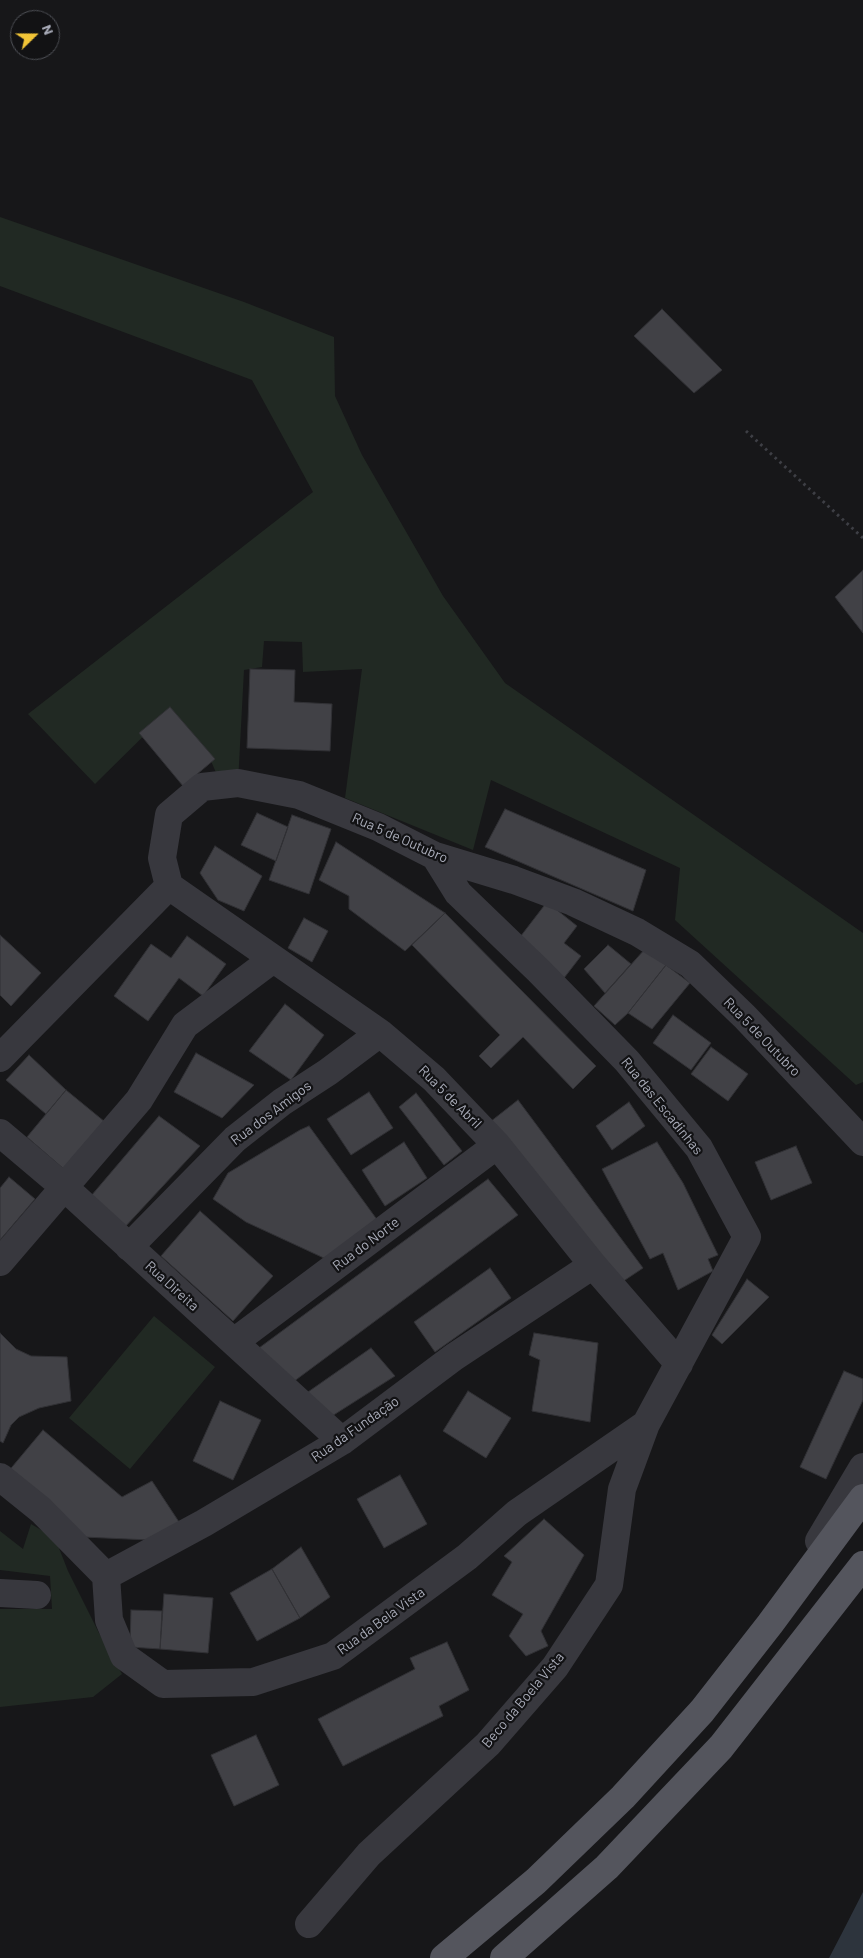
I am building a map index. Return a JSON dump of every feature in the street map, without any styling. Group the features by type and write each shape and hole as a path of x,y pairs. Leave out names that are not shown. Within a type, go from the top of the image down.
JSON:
{"main road":[{"path":"444,1958 536,1881 623,1797 702,1711 770,1624 863,1498"},
{"path":"504,1958 607,1868 721,1747 863,1565"}],"street":[{"name":"Rua 5 de Outubro","path":"169,886 162,858 169,815 202,787 238,783 299,795 378,826 435,856 514,880 573,902 636,932 690,964 745,1017 863,1142"},
{"name":"Rua das Escadinhas","path":"435,856 458,893 539,971 627,1061 699,1148 747,1237 646,1424"},
{"name":"Rua 5 de Abril","path":"169,886 380,1033 434,1079 497,1145 593,1265 679,1364"},
{"path":"0,1058 169,886"},
{"path":"0,1262 139,1100 185,1025 273,959"},
{"name":"Rua dos Amigos","path":"129,1247 235,1138 282,1102 328,1072 380,1033"},
{"name":"Rua Direita","path":"0,1133 64,1187 342,1440"},
{"name":"Rua do Norte","path":"234,1342 497,1145"},
{"name":"Rua da Fundação","path":"106,1576 204,1523 342,1440 454,1357 593,1265"},
{"name":"Rua da Bela Vista","path":"106,1576 109,1620 124,1656 163,1684 253,1682 333,1656 467,1557 517,1513 646,1424"},
{"name":"Beco da Boela Vista","path":"309,1924 369,1854 488,1744 555,1667 609,1585 622,1490 646,1424"},
{"path":"770,1624 863,1467"},
{"path":"0,1477 41,1510 106,1576"},
{"path":"0,1593 37,1595"}],"path":[{"path":"746,430 863,538"}],"shaded area":[{"path":"0,217 244,302 334,337 335,396 362,455 443,596 505,683 863,933 863,1082 856,1085 675,920 680,868 491,780 473,850 345,798 362,669 303,672 302,642 264,641 262,667 244,670 238,783 217,775 208,754 169,711 95,784 28,714 313,492 252,380 0,286"},
{"path":"154,1316 215,1367 130,1469 69,1418"},
{"path":"31,1524 55,1538 68,1571 122,1674 93,1697 0,1707 0,1609 52,1609 50,1576 0,1570 0,1531 23,1549"},
{"path":"863,1892 863,1958 829,1958 841,1935"}],"building":[{"path":"662,309 722,370 694,393 634,336"},
{"path":"863,570 863,633 835,597"},
{"path":"250,669 295,670 294,702 332,704 330,751 247,748"},
{"path":"170,707 215,759 183,786 139,733"},
{"path":"505,809 646,870 633,911 485,847"},
{"path":"257,813 288,827 276,861 241,845"},
{"path":"292,815 331,829 309,894 269,880"},
{"path":"336,842 445,913 405,951 349,909 349,896 319,880"},
{"path":"215,846 262,876 244,911 218,900 200,873"},
{"path":"547,902 577,926 564,943 581,956 564,978 517,941"},
{"path":"445,913 596,1066 573,1089 523,1037 491,1068 479,1056 500,1035 412,945"},
{"path":"304,918 328,931 312,962 288,948"},
{"path":"0,935 41,973 11,1006 0,995"},
{"path":"187,936 226,964 203,996 179,978 148,1021 114,996 151,944 171,958"},
{"path":"608,945 631,964 605,993 584,969"},
{"path":"645,949 666,965 628,1013 615,1025 594,1006"},
{"path":"666,965 690,983 652,1029 628,1013"},
{"path":"285,1004 324,1035 291,1080 249,1051"},
{"path":"673,1015 711,1043 691,1070 653,1043"},
{"path":"711,1047 748,1074 728,1101 691,1074"},
{"path":"196,1053 254,1085 222,1118 174,1092"},
{"path":"29,1055 66,1090 46,1114 6,1080"},
{"path":"66,1090 105,1122 65,1170 27,1137"},
{"path":"369,1092 393,1128 351,1155 327,1119"},
{"path":"416,1093 462,1151 444,1165 399,1107"},
{"path":"518,1100 643,1268 619,1284 490,1122"},
{"path":"629,1102 645,1126 612,1150 596,1126"},
{"path":"159,1116 200,1146 124,1228 91,1196"},
{"path":"309,1126 378,1221 326,1259 246,1222 213,1199 228,1173"},
{"path":"404,1142 427,1178 385,1206 362,1170"},
{"path":"657,1142 683,1183 718,1255 708,1259 713,1271 678,1290 663,1253 650,1259 602,1169"},
{"path":"796,1146 812,1183 771,1200 755,1162"},
{"path":"9,1177 35,1199 0,1240 0,1188"},
{"path":"488,1179 518,1215 293,1382 259,1348"},
{"path":"200,1211 273,1276 233,1321 161,1256"},
{"path":"490,1268 511,1298 435,1352 414,1322"},
{"path":"747,1279 769,1297 722,1344 712,1335"},
{"path":"0,1333 16,1349 31,1356 67,1357 71,1401 39,1408 19,1417 11,1425 3,1443 0,1441"},
{"path":"534,1333 598,1343 590,1422 532,1411 540,1360 529,1355"},
{"path":"371,1348 395,1376 332,1416 308,1392"},
{"path":"844,1371 863,1379 863,1400 826,1479 800,1467"},
{"path":"468,1391 511,1418 486,1458 443,1431"},
{"path":"220,1401 261,1420 233,1480 193,1461"},
{"path":"43,1430 122,1497 152,1481 181,1525 150,1540 83,1537 7,1473"},
{"path":"400,1475 427,1524 384,1548 357,1499"},
{"path":"544,1519 584,1555 541,1631 548,1646 526,1656 509,1636 523,1614 492,1595 512,1562 504,1556"},
{"path":"301,1547 330,1597 300,1618 272,1569"},
{"path":"272,1569 300,1618 257,1641 230,1593"},
{"path":"164,1594 213,1598 208,1653 160,1649"},
{"path":"131,1610 162,1611 160,1649 130,1647"},
{"path":"447,1642 469,1690 439,1706 443,1716 343,1766 318,1719 415,1669 410,1658"},
{"path":"256,1735 279,1785 234,1806 211,1755"}]}
